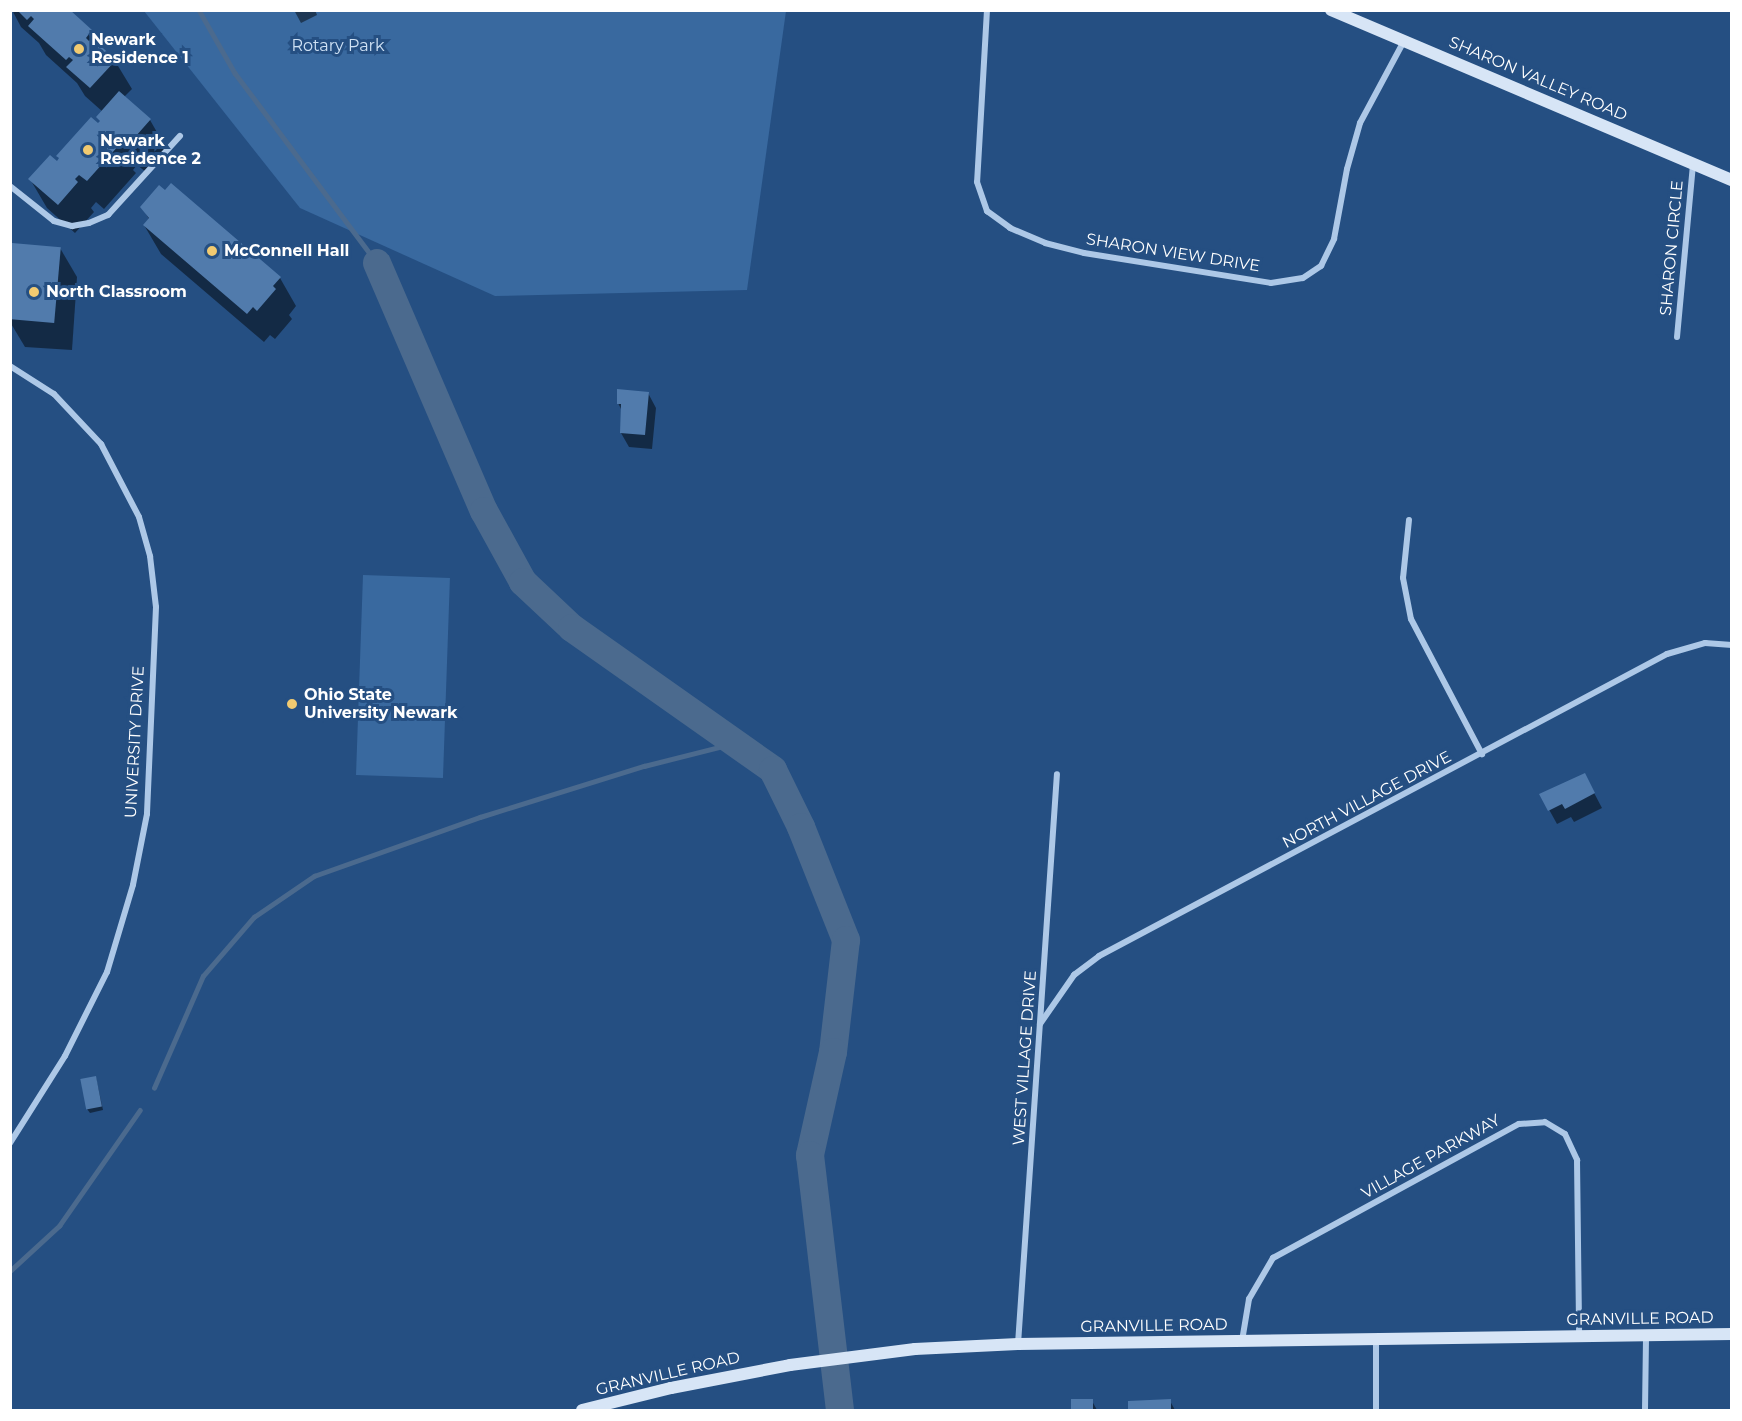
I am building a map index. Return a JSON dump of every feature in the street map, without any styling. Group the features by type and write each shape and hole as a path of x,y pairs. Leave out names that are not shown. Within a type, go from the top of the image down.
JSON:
{"street":[{"name":"SHARON VIEW DRIVE","path":"987,10 977,182 987,211 1010,228 1046,243 1084,253 1271,283 1303,278 1321,266 1334,239 1347,169 1360,123 1404,42"},
{"name":"SHARON VALLEY ROAD","path":"1331,10 1731,180"},
{"path":"10,186 54,221 72,226 89,223 108,215 180,136"},
{"name":"SHARON CIRCLE","path":"1677,337 1693,162"},
{"name":"UNIVERSITY DRIVE","path":"10,366 54,394 101,444 139,517 150,556 156,607 147,814 133,885 107,972 65,1056 10,1143"},
{"path":"1408,520 1403,578 1411,619 1482,754"},
{"name":"NORTH VILLAGE DRIVE","path":"1040,1024 1074,975 1099,956 1667,654 1705,643 1731,645"},
{"name":"WEST VILLAGE DRIVE","path":"1018,1344 1057,774"},
{"name":"VILLAGE PARKWAY","path":"1242,1341 1249,1299 1273,1258 1519,1124 1545,1122 1565,1134 1577,1160 1579,1337"},
{"name":"GRANVILLE ROAD","path":"582,1410 671,1388 790,1365 915,1349 1018,1344 1731,1334"},
{"path":"1645,1410 1646,1336"},
{"path":"1376,1338 1376,1410"}],"green space":[{"name":"Rotary Park","path":"144,11 786,11 747,290 495,296 300,208"},
{"path":"363,575 450,578 443,778 356,775"}],"building":[{"name":"Newark Residence 1","path":"17,10 70,10 92,30 86,38 89,41 92,38 116,60 90,88 66,67 73,60 69,57 66,60 28,26 34,19 31,16 27,20"},
{"name":"Newark Residence 2","path":"119,91 151,119 128,145 120,138 117,141 120,144 87,181 79,175 75,179 78,182 58,205 28,179 50,155 57,161 59,158 56,156 91,117 98,123 100,121 96,117"},
{"name":"McConnell Hall","path":"171,183 281,277 273,286 276,289 257,311 253,307 247,314 143,225 149,218 140,207 159,185 165,190"},
{"name":"North Classroom","path":"12,243 61,247 54,323 10,319"},
{"path":"617,389 649,392 645,435 620,433 621,404 617,404"},
{"path":"1585,773 1595,793 1565,809 1562,804 1548,811 1539,794"},
{"path":"96,1076 102,1106 86,1109 80,1079"},
{"path":"1071,1399 1093,1399 1093,1410 1071,1410"},
{"path":"1171,1399 1171,1410 1128,1410 1128,1401"}],"waterway":[{"path":"199,10 235,73 377,263"},
{"path":"377,263 484,511 523,582 572,628 773,770 801,827 846,940 833,1052 810,1155 840,1410"},
{"path":"154,1088 203,976 254,917 314,876 480,817 644,766 735,743"},
{"path":"10,1271 59,1226 140,1110"}],"place":[{"name":"Newark Residence 1","path":"79,49"},
{"name":"Newark Residence 2","path":"88,150"},
{"name":"McConnell Hall","path":"212,251"},
{"name":"North Classroom","path":"34,292"},
{"name":"Ohio State University Newark","path":"292,704"}]}
